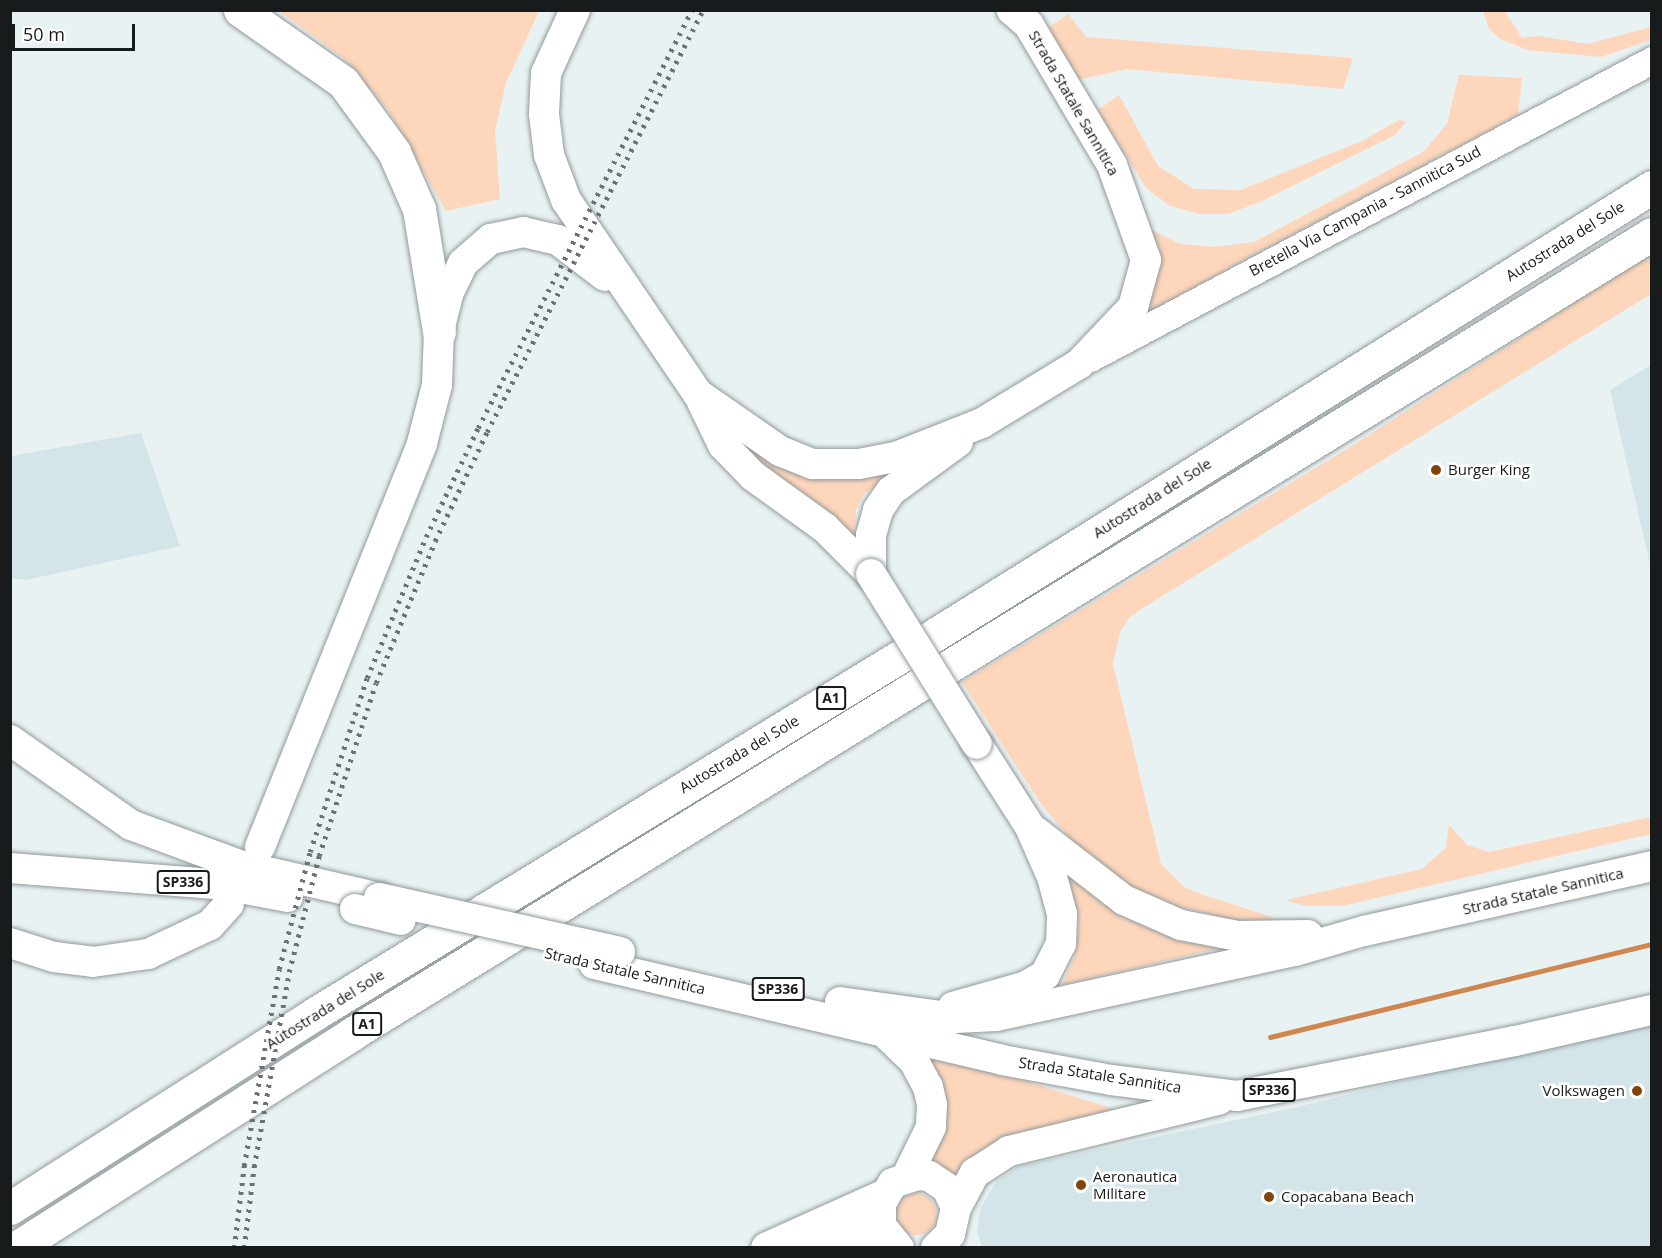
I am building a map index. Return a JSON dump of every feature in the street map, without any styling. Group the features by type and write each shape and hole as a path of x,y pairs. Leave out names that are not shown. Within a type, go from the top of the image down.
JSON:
{"highway":[{"path":"240,10 343,82 394,152 419,209 440,331"},
{"name":"Autostrada del Sole","path":"10,1208 316,1013 896,659 1652,187"},
{"name":"A1","path":"16,1248 353,1033 1652,234"},
{"path":"767,1248 806,1233 895,1186"},
{"path":"806,1233 894,1244"}],"main road":[{"name":"Strada Statale Sannitica","path":"575,10 546,74 544,104 549,155 566,200 698,394 780,452 812,464 859,464 896,457 982,423"},
{"name":"Strada Statale Sannitica","path":"937,1014 1026,986 1045,975 1061,944 1060,904 1030,827 871,574 871,535 878,510 891,491 982,423 1079,364 1133,307 1146,260 1112,165 1021,15"},
{"path":"260,847 422,443 437,384 440,331 448,294 463,263 491,239 523,232 558,240 597,267 645,317"},
{"path":"698,394 723,445 753,476 825,528 871,574"},
{"path":"10,740 131,825 242,866 367,903"},
{"name":"Strada Statale Sannitica","path":"1030,827 1124,900 1181,925 1238,936 1364,931"},
{"name":"Strada Statale Sannitica","path":"10,868 224,885 367,903 607,958 876,1010 937,1014 956,1018 996,1016 1295,951 1364,931 1652,866"},
{"path":"10,943 54,957 93,962 148,954 210,925 229,904"},
{"name":"Strada Statale Sannitica","path":"607,958 885,1033 1079,1074 1237,1096"},
{"name":"Strada Statale Sannitica","path":"936,1248 950,1234 956,1208 975,1173 1009,1151 1237,1096 1515,1041 1652,1010"},
{"path":"885,1033 914,1061 928,1086 932,1105 930,1128 895,1186 880,1219 894,1244"},
{"path":"895,1186 918,1175 939,1181 947,1188 956,1208"}],"street":[{"name":"Bretella Via Campania - Sannitica Sud","path":"1079,364 1652,60"}],"shaded area":[{"path":"279,11 539,11 506,83 495,130 500,199 446,211 388,110 343,58"},
{"path":"1483,11 1505,11 1522,38 1539,36 1588,44 1651,27 1651,40 1601,57 1528,50 1500,39 1489,29"},
{"path":"1068,14 1086,37 1353,58 1343,89 1127,69 1078,80 1047,29"},
{"path":"1459,75 1522,78 1518,115 1229,268 1109,337 1142,225 1180,244 1214,247 1254,242 1423,152 1447,124"},
{"path":"1119,95 1158,166 1194,189 1241,190 1362,141 1399,120 1406,122 1395,135 1260,202 1228,214 1199,214 1170,206 1146,188 1098,110"},
{"path":"1651,253 1651,294 1143,608 1129,618 1120,632 1113,664 1161,864 1184,887 1281,920 1239,921 1160,902 1118,881 1085,857 1039,801 962,682 1355,444"},
{"path":"1651,365 1651,569 1610,390"},
{"path":"728,431 762,453 923,450 864,494 856,509 853,546 772,480"},
{"path":"141,433 180,546 26,580 11,578 11,456"},
{"path":"1651,817 1651,834 1342,906 1304,906 1286,900 1422,869 1446,848 1449,825 1467,845 1489,852"},
{"path":"1061,868 1102,903 1133,919 1221,948 1062,985 1075,955 1079,920"},
{"path":"1651,1024 1651,1247 982,1248 977,1231 981,1207 996,1182 1019,1166 1297,1107 1579,1037"},
{"path":"919,1053 1010,1076 1123,1112 954,1180 926,1165"},
{"path":"916,1193 924,1194 931,1199 936,1206 936,1222 931,1229 924,1234 916,1235 908,1234 901,1229 896,1222 895,1214 896,1206 901,1199 908,1194"}],"waterway":[{"path":"1270,1037 1652,944"}],"railway":[{"path":"234,1248 244,1166 279,969 310,852 367,678 426,537 478,428 692,10"},
{"path":"244,1248 254,1167 289,972 319,856 376,683 435,541 487,432 703,10"}],"place":[{"name":"Burger King","path":"1436,470"},
{"name":"Volkswagen","path":"1637,1091"},
{"name":"Aeronautica Militare","path":"1081,1185"},
{"name":"Copacabana Beach","path":"1269,1197"}]}
